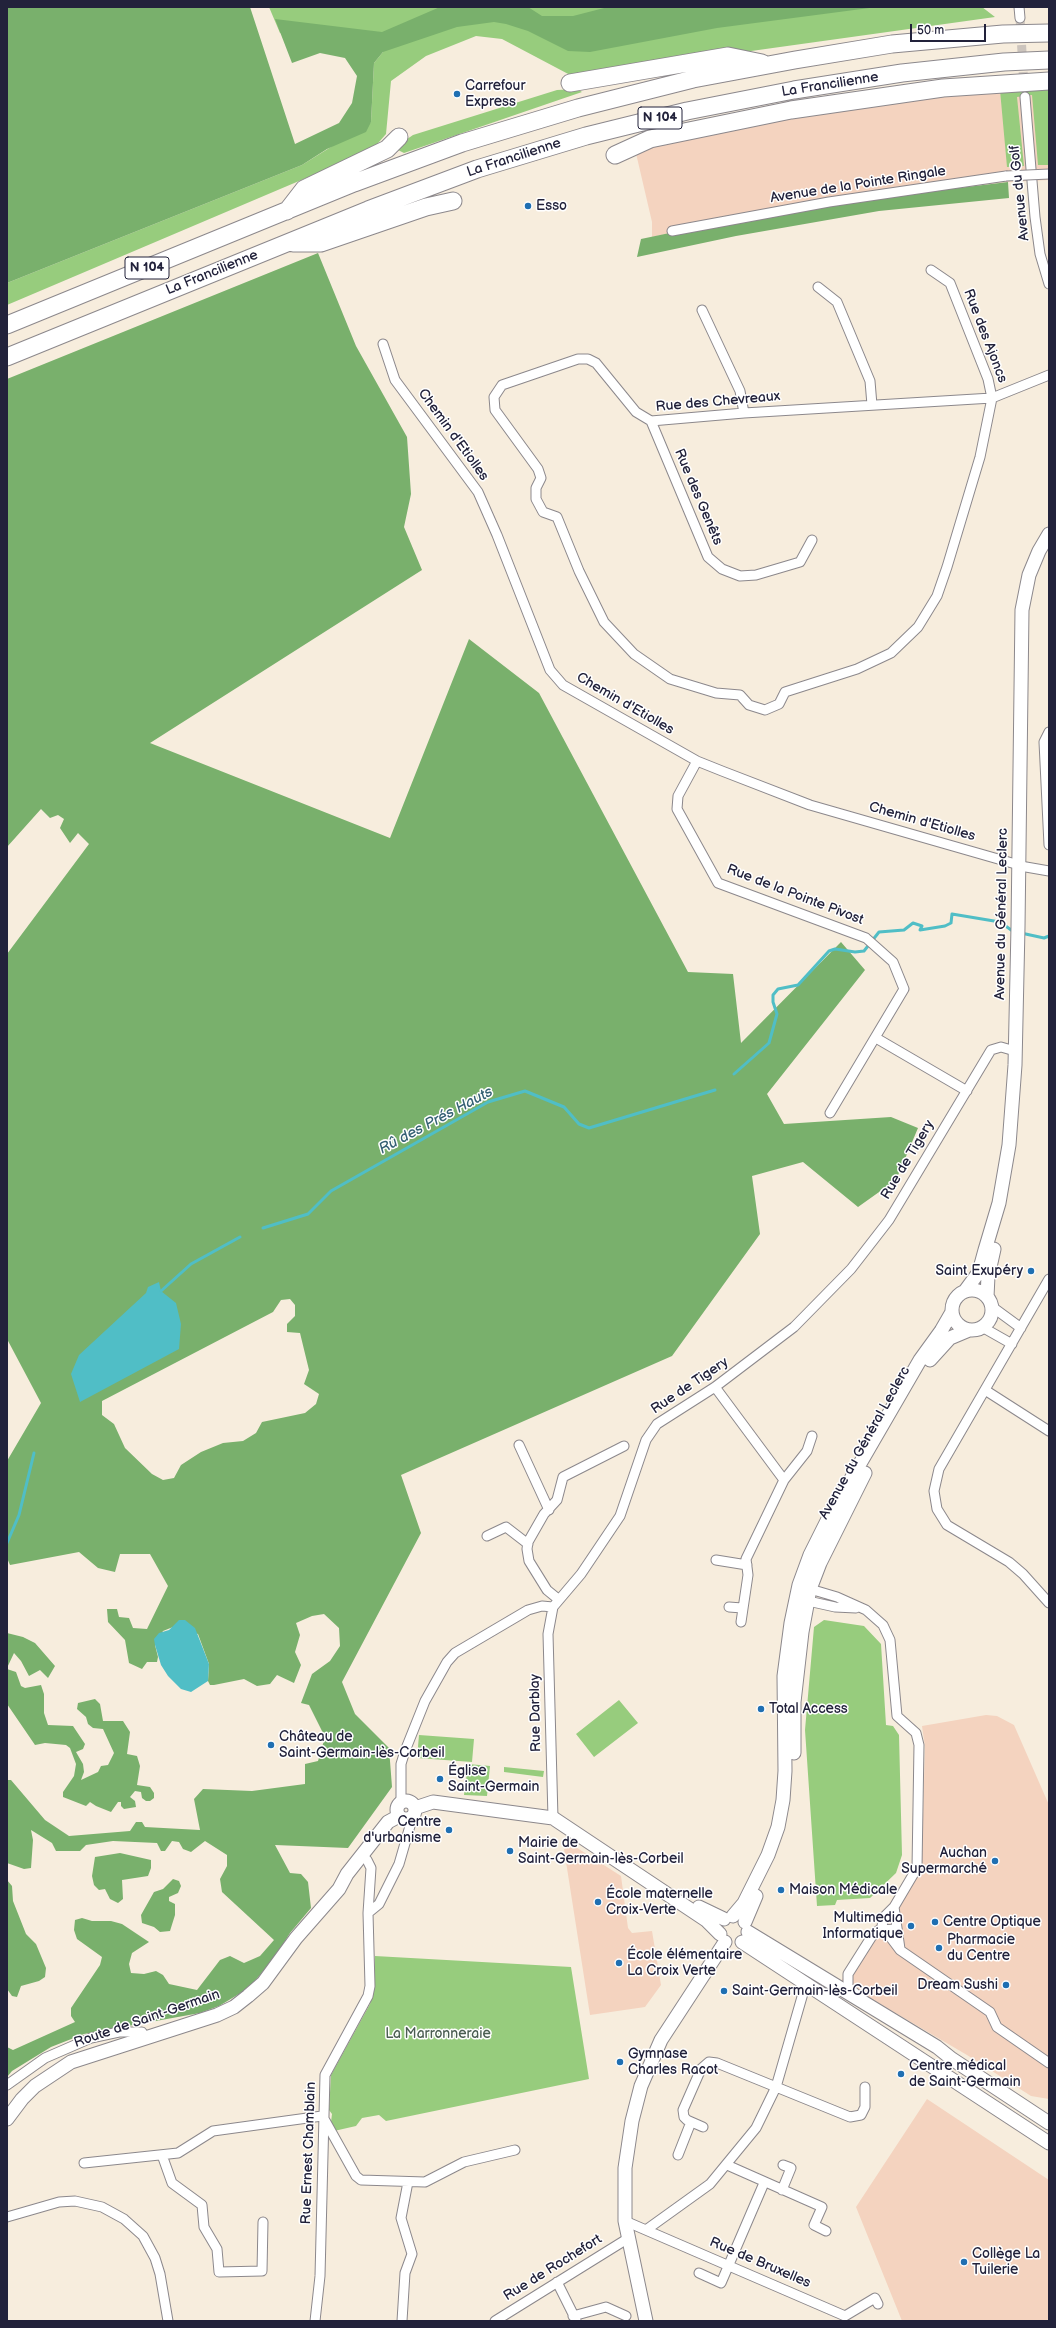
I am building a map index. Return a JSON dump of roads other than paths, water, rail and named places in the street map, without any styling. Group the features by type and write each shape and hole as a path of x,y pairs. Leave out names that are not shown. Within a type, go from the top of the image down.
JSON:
{"highway":[{"name":"La Francilienne","path":"7,325 287,211 462,143 571,110 693,79 770,64 892,44 1003,34 1049,33"},
{"path":"570,83 728,56 770,64"},
{"name":"La Francilienne","path":"7,357 368,210 477,169 586,136 686,111 794,90 902,73 1004,62 1049,60"},
{"path":"615,155 650,139 792,110 943,88 1049,80"},
{"path":"287,211 304,189 387,149 399,137"},
{"path":"287,243 321,244 426,208 453,201"}],"main road":[{"name":"Avenue du Général Leclerc","path":"1022,866 1022,610 1029,575 1039,550 1049,534"},
{"name":"Avenue du Général Leclerc","path":"738,1926 744,1902 768,1855 778,1827 784,1800 786,1771 784,1676 790,1623 849,1502 926,1366 950,1338 969,1330 982,1327 990,1318 988,1276 1007,1206 1017,1150 1022,866 1029,610 1035,577 1049,546"},
{"name":"Avenue du Général Leclerc","path":"738,1926 775,1857 785,1829 794,1773 794,1702 810,1555 829,1517 920,1360 941,1332 952,1312 955,1299 965,1291 979,1272 1000,1196 1009,1145 1021,933"},
{"path":"965,1291 977,1291 989,1302"},
{"path":"952,1312 959,1326 969,1330"},
{"name":"Avenue du Général Leclerc","path":"784,1676 789,1680 789,1740 794,1773"},
{"path":"401,1802 409,1801 408,1814"},
{"path":"408,1814 433,1802 553,1818 577,1829 675,1893 738,1926 812,1973 937,2047 952,2059 1049,2123"},
{"name":"Route de Saint-Germain","path":"7,2119 22,2099 50,2074 77,2060 144,2037 218,2015 234,2007 263,1983 296,1938 339,1889 347,1874 388,1822 408,1814"},
{"path":"565,1824 706,1920 722,1938 734,1944 738,1926"},
{"path":"646,2321 627,2239 625,2221 625,2168 632,2121 641,2086 661,2040 722,1938 720,1926 738,1926 806,1983 1049,2142"}],"street":[{"path":"1019,7 1020,18"},
{"name":"Avenue du Golf","path":"1025,97 1034,217 1040,254 1049,284"},
{"name":"Avenue de la Pointe Ringale","path":"672,231 829,202 1006,176 1049,174"},
{"name":"Rue des Ajoncs","path":"931,270 950,283 988,379 992,398"},
{"path":"818,287 837,302 870,381 872,405"},
{"path":"702,310 740,391 744,413"},
{"name":"Chemin d'Etiolles","path":"383,344 395,380 478,492 550,670 563,685 697,761 810,804 1022,866 1049,871"},
{"name":"Rue des Chevreaux","path":"992,398 980,457 942,582 937,596 918,627 891,653 857,670 785,692 779,704 765,710 749,705 740,695 716,693 670,679 634,654 604,622 579,571 557,517 543,512 536,499 536,488 541,478 538,469 495,410 494,397 502,385 578,359 588,359 596,363 636,412 651,422 744,413 992,398 1049,375"},
{"name":"Rue des Genêts","path":"651,422 708,557 722,569 740,576 756,575 800,562 812,540"},
{"path":"1049,732 1044,742 1049,845"},
{"name":"Rue de la Pointe Pivost","path":"697,761 678,796 677,809 718,883 866,938 893,962 904,989 876,1038"},
{"path":"830,1113 876,1038 967,1091"},
{"name":"Rue de Tigery","path":"555,1603 581,1574 620,1516 646,1440 657,1424 715,1387 794,1327 851,1269 888,1220 991,1050 1001,1047 1015,1051"},
{"path":"1049,1279 939,1469 934,1491 937,1509 941,1518 953,1531 1009,1562 1023,1574 1049,1603"},
{"path":"989,1302 1021,1328"},
{"path":"982,1327 1012,1344"},
{"path":"715,1387 784,1480"},
{"path":"985,1390 1049,1431"},
{"path":"741,1622 748,1575 746,1559 784,1480 807,1451 812,1436"},
{"path":"519,1445 549,1510"},
{"path":"401,1802 401,1764 405,1751 425,1702 447,1662 455,1653 528,1610 555,1603 529,1561 528,1544 544,1514 557,1500 563,1477 624,1446"},
{"path":"487,1536 506,1527 528,1544"},
{"path":"716,1560 746,1565"},
{"path":"806,1592 837,1597 872,1613 889,1635 897,1716 916,1733 920,1754 917,1868 894,1907 890,1909 882,1920 884,1930 900,1950 990,2012 997,2027 1049,2063"},
{"path":"806,1592 835,1607"},
{"name":"Rue Darblay","path":"553,1818 548,1634 555,1603"},
{"path":"729,1607 742,1608"},
{"path":"804,1615 816,1608 862,1608"},
{"path":"368,1913 379,1904 399,1864 410,1826 408,1814"},
{"name":"Rue Ernest Chamblain","path":"315,2321 320,2276 322,2116 325,2075 368,1996 370,1986 368,1913 371,1868 367,1860 361,1856"},
{"path":"894,1907 900,1950"},
{"path":"878,2011 848,1987 847,1978 872,1936 878,1930 896,1929"},
{"path":"646,2230 695,2196 727,2165 756,2128 776,2087 806,1983"},
{"path":"7,2085 23,2072 45,2058 91,2038 119,2032 142,2032 144,2037"},
{"path":"703,2127 684,2117 684,2107 701,2069 709,2062 718,2063 767,2085 776,2087 854,2118 860,2115 865,2107 865,2087"},
{"path":"84,2163 178,2153 213,2130 322,2116 356,2176 361,2180 425,2182 464,2162 515,2150"},
{"path":"678,2155 691,2122"},
{"path":"162,2155 172,2183 202,2205 204,2227 217,2249 219,2272 262,2271 263,2222"},
{"path":"727,2165 764,2183 822,2207 814,2226 826,2231"},
{"path":"782,2190 791,2168 783,2165"},
{"path":"402,2321 405,2273 412,2254 401,2218 408,2182"},
{"path":"699,2273 721,2283 764,2183"},
{"path":"7,2217 59,2202 75,2201 102,2207 124,2219 143,2236 155,2258 160,2274 168,2321"},
{"name":"Rue de Bruxelles","path":"625,2221 729,2265 846,2318 875,2298 878,2304"},
{"name":"Rue de Rochefort","path":"494,2321 627,2239"},
{"path":"557,2282 575,2318 606,2308 626,2316"}],"water":[{"path":"159,1282 161,1291 176,1303 181,1324 179,1349 80,1402 71,1374 79,1355 146,1293 148,1287"},
{"path":"179,1620 185,1620 195,1628 209,1664 208,1681 191,1692 181,1689 168,1676 161,1665 154,1639 159,1633 169,1630"}],"waterway":[{"name":"Rû des Prés Hauts","path":"734,1074 769,1043 777,1014 773,1002 773,995 778,989 798,985 829,951 835,949 855,952 864,951 879,932 904,930 913,923 922,926 920,930 945,926 951,923 952,914 1000,922 1014,932"},
{"name":"Rû des Prés Hauts","path":"1021,933 1044,938 1049,936"},
{"name":"Rû des Prés Hauts","path":"263,1228 308,1214 331,1191 488,1102 525,1091 564,1107 579,1124 589,1128 715,1090"},
{"name":"Rû des Prés Hauts","path":"161,1291 191,1264 240,1237"},
{"name":"Rû des Prés Hauts","path":"7,1543 19,1515 34,1453"}],"tunnel":[{"path":"1020,18 1024,86"}],"place":[{"name":"Carrefour Express","path":"457,94"},
{"name":"Esso","path":"528,206"},
{"name":"Saint Exupéry","path":"1031,1271"},
{"name":"Total Access","path":"761,1709"},
{"name":"Château de Saint-Germain-lès-Corbeil","path":"271,1745"},
{"name":"Église Saint-Germain","path":"440,1779"},
{"name":"Centre d'urbanisme","path":"449,1830"},
{"name":"Mairie de Saint-Germain-lès-Corbeil","path":"510,1851"},
{"name":"Auchan Supermarché","path":"995,1861"},
{"name":"Maison Médicale","path":"781,1890"},
{"name":"École maternelle Croix-Verte","path":"598,1902"},
{"name":"Centre Optique","path":"935,1922"},
{"name":"Multimedia Informatique","path":"911,1926"},
{"name":"Pharmacie du Centre","path":"939,1948"},
{"name":"École élémentaire La Croix Verte","path":"619,1963"},
{"name":"Dream Sushi","path":"1006,1985"},
{"name":"Saint-Germain-lès-Corbeil","path":"724,1991"},
{"name":"Gymnase Charles Racot","path":"620,2062"},
{"name":"Centre médical de Saint-Germain","path":"901,2074"},
{"name":"Collège La Tuilerie","path":"964,2262"}],"park label":[{"name":"La Marronneraie","path":"438,2034"}]}
